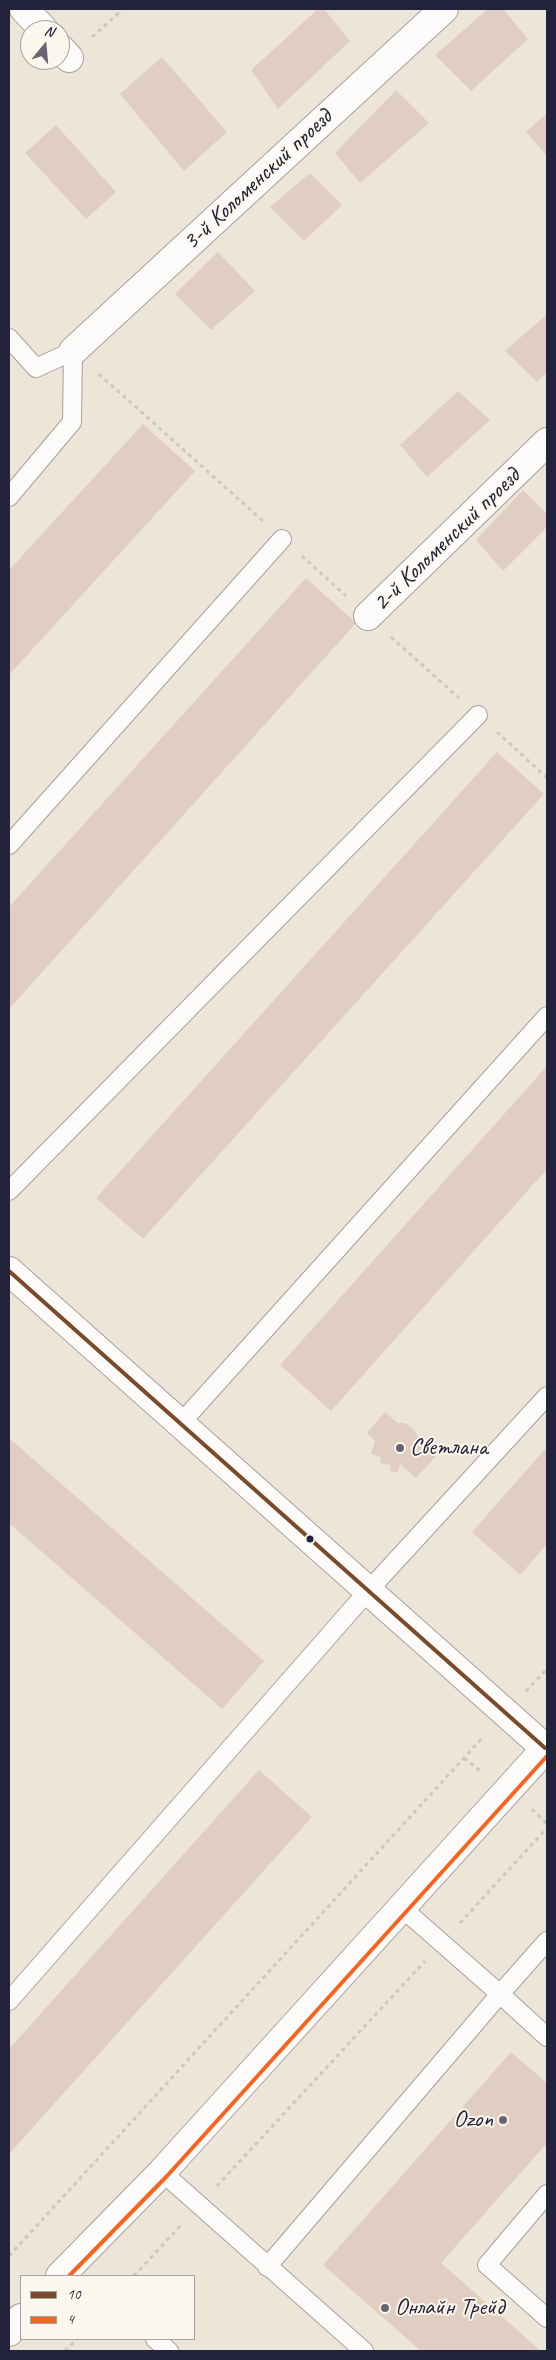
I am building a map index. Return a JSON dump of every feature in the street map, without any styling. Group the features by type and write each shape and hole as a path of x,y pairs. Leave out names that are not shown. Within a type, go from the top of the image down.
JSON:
{"street":[{"path":"24,9 34,20"},
{"name":"3-й Коломенский проезд","path":"73,350 444,9"},
{"name":"2-й Коломенский проезд","path":"368,616 547,442"},
{"path":"9,1271 546,1748 71,2273"},
{"path":"9,2332 20,2319"}],"lane":[{"path":"9,338 36,368 73,350 72,422 9,497"},
{"path":"9,845 282,538"},
{"path":"9,1191 478,715"},
{"path":"180,1424 547,1016"},
{"path":"9,2001 368,1591 547,1396"},
{"path":"402,1908 547,2037"},
{"path":"267,2267 547,1941"},
{"path":"162,2172 364,2351"},
{"path":"547,2194 487,2265 547,2318"},
{"path":"156,2340 169,2351"}],"path":[{"path":"70,49 123,9"},
{"path":"73,350 547,778"},
{"path":"9,2256 505,1712 547,1669"},
{"path":"529,1807 547,1824"},
{"path":"135,2275 547,1828"},
{"path":"65,2351 76,2340"}],"building":[{"path":"318,9 324,9 350,41 278,109 251,70"},
{"path":"488,9 503,9 528,39 471,91 435,55"},
{"path":"162,57 227,132 184,171 120,94"},
{"path":"396,90 429,123 360,183 335,153"},
{"path":"547,113 547,156 526,132"},
{"path":"56,125 116,192 86,219 25,153"},
{"path":"310,173 342,205 304,241 270,207"},
{"path":"218,252 255,291 211,330 175,294"},
{"path":"547,314 547,373 537,382 505,351"},
{"path":"458,391 490,420 427,477 400,445"},
{"path":"143,424 195,471 9,675 9,570"},
{"path":"523,490 547,514 547,527 503,571 476,540"},
{"path":"306,578 356,623 9,1009 9,907"},
{"path":"497,752 544,794 143,1239 96,1198"},
{"path":"547,1066 547,1169 331,1411 280,1365"},
{"name":"Светлана","path":"385,1412 398,1423 405,1423 412,1428 420,1442 436,1456 416,1478 400,1464 398,1473 390,1471 391,1465 380,1463 381,1457 371,1454 375,1441 367,1433"},
{"path":"9,1438 264,1661 222,1709 9,1523"},
{"path":"547,1447 547,1544 520,1575 472,1532"},
{"path":"259,1770 312,1817 9,2154 9,2049"},
{"path":"511,2052 547,2083 547,2143 441,2263 541,2351 421,2351 323,2265"}],"transit line":[{"name":"10","path":"9,1271 545,1748"},
{"name":"4","path":"70,2275 167,2176 547,1756"}],"place":[{"name":"Светлана","path":"400,1448"},
{"name":"Ozon","path":"503,2120"},
{"name":"Онлайн Трейд","path":"385,2308"}]}
